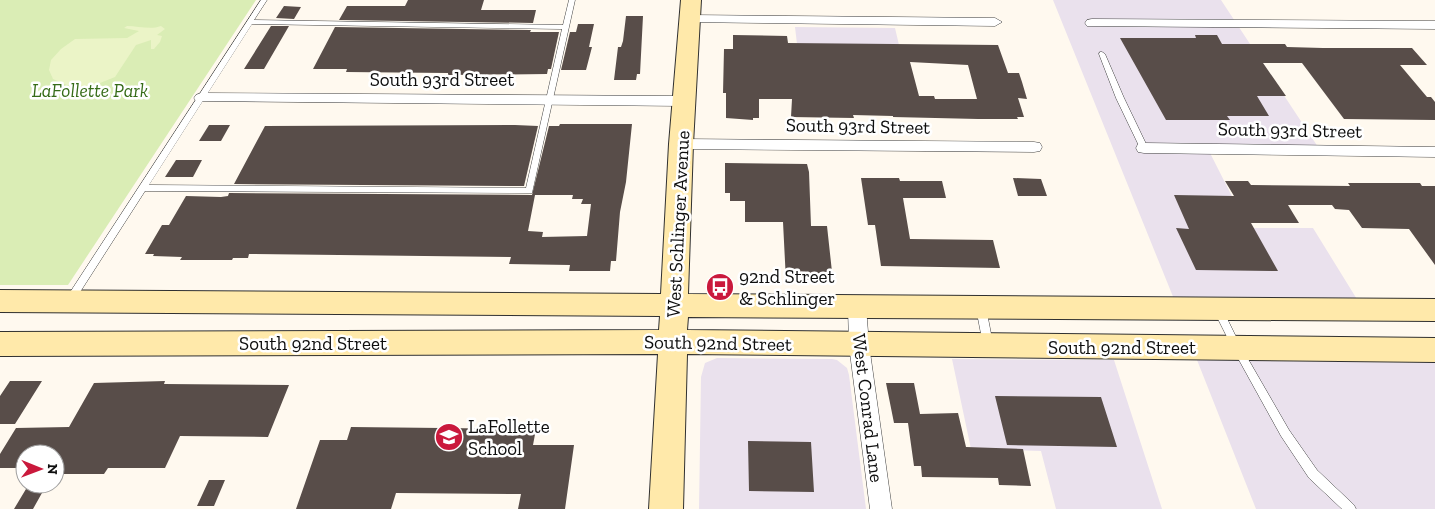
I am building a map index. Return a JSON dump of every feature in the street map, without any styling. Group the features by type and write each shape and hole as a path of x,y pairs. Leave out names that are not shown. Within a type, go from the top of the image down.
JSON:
{"street":[{"path":"690,10 996,22"},
{"name":"West Schlinger Avenue","path":"666,509 683,101 690,10"},
{"path":"1092,22 1435,25"},
{"name":"South 93rd Street","path":"201,98 683,101"},
{"name":"South 93rd Street","path":"681,144 1034,147"},
{"name":"South 93rd Street","path":"1144,148 1435,152"},
{"name":"South 92nd Street","path":"0,301 1435,310"},
{"path":"424,343 436,303"},
{"name":"West Conrad Lane","path":"857,307 859,345 881,509"},
{"name":"South 92nd Street","path":"0,344 672,342 1435,350"}],"lane":[{"path":"69,301 264,0"},
{"path":"142,188 529,191 572,0"},
{"path":"250,22 566,27"},
{"path":"1102,54 1120,98 1144,148"},
{"path":"981,308 988,346"},
{"path":"1218,309 1237,348 1285,433 1313,474 1350,509"}],"shaded area":[{"path":"1053,0 1221,0 1320,150 1208,149 1248,228 1313,228 1363,309 1178,309"},
{"path":"795,27 895,28 907,79 801,78"},
{"path":"717,358 832,359 837,360 847,368 866,509 699,509 701,377 705,363"},
{"path":"952,359 1114,360 1162,509 1056,509 1041,451 971,449"},
{"path":"1197,360 1435,363 1435,509 1256,509"}],"green space":[{"name":"LaFollette Park","path":"0,0 256,0 68,285 0,285"},
{"path":"127,26 149,28 161,26 165,29 157,35 162,36 154,49 151,49 151,40 136,45 115,77 100,83 84,86 67,85 53,79 49,70 51,60 61,49 75,39 127,38 139,31 124,28"}],"building":[{"path":"408,0 484,0 481,10 536,10 533,23 339,20 347,6 405,6"},
{"path":"284,6 301,7 294,19 276,18"},
{"path":"626,16 643,16 640,74 637,74 636,80 614,80 618,47 621,47 623,41"},
{"path":"578,24 594,24 589,47 592,47 586,70 561,70 570,32 576,32"},
{"path":"271,26 289,26 264,69 244,69"},
{"path":"335,27 559,32 551,69 548,69 547,74 448,75 448,73 346,72 347,69 313,69"},
{"path":"733,35 787,36 788,43 998,45 1008,73 1019,73 1027,99 1018,98 1024,117 1017,117 1018,119 978,119 853,115 854,118 791,117 792,99 759,99 759,118 753,118 753,120 726,118 726,93 723,93 724,49 733,49","holes":["910,62 968,65 977,99 935,99 934,96 919,96"]},
{"path":"1195,35 1217,35 1222,44 1285,44 1287,47 1323,48 1412,48 1427,65 1400,65 1427,97 1431,97 1435,102 1435,120 1344,119 1302,63 1263,63 1286,96 1257,96 1269,116 1227,116 1230,120 1166,120 1120,38 1196,38"},
{"path":"560,124 632,124 626,182 620,212 616,261 611,261 610,271 569,271 570,265 509,264 511,257 249,254 248,258 233,258 232,260 180,260 182,257 145,254 162,225 169,225 186,196 221,197 228,196 229,193 532,195 549,126 559,126","holes":["535,195 573,195 572,199 583,199 581,204 591,204 587,236 542,237 543,232 528,231"]},
{"path":"209,125 230,125 221,141 199,141"},
{"path":"265,126 538,126 524,186 234,184"},
{"path":"176,160 202,160 193,177 165,177"},
{"path":"725,163 807,164 811,226 827,226 833,281 786,281 783,222 745,222 745,201 730,201 730,193 725,193"},
{"path":"861,178 899,178 900,181 942,181 946,198 903,198 910,239 993,240 1000,268 881,266 875,225 868,225"},
{"path":"1013,178 1041,179 1047,196 1018,196"},
{"path":"1225,181 1248,181 1251,185 1350,186 1348,183 1420,183 1422,186 1435,186 1435,265 1409,229 1362,228 1349,210 1335,209 1332,205 1288,205 1299,223 1251,223 1278,271 1196,270 1176,228 1189,229 1174,195 1234,196"},
{"path":"10,381 42,381 15,424 0,424 0,396"},
{"path":"165,381 164,384 289,385 268,437 180,436 165,468 108,468 104,474 65,474 65,444 15,444 15,468 0,468 0,454 16,428 69,427 94,383"},
{"path":"886,383 914,383 920,414 958,413 966,447 1023,449 1031,486 999,485 998,478 922,477 921,466 914,466 908,423 894,423"},
{"path":"995,396 1101,397 1117,447 1007,445"},
{"path":"351,427 536,429 533,445 574,445 565,509 518,509 521,494 396,493 391,509 296,509 320,440 347,440"},
{"path":"748,441 811,442 814,492 749,491"},
{"path":"209,480 225,480 214,506 197,506"},
{"path":"23,494 41,494 33,509 14,509"}],"place":[{"name":"92nd Street & Schlinger","path":"720,287"},
{"name":"LaFollette School","path":"449,437"}]}
